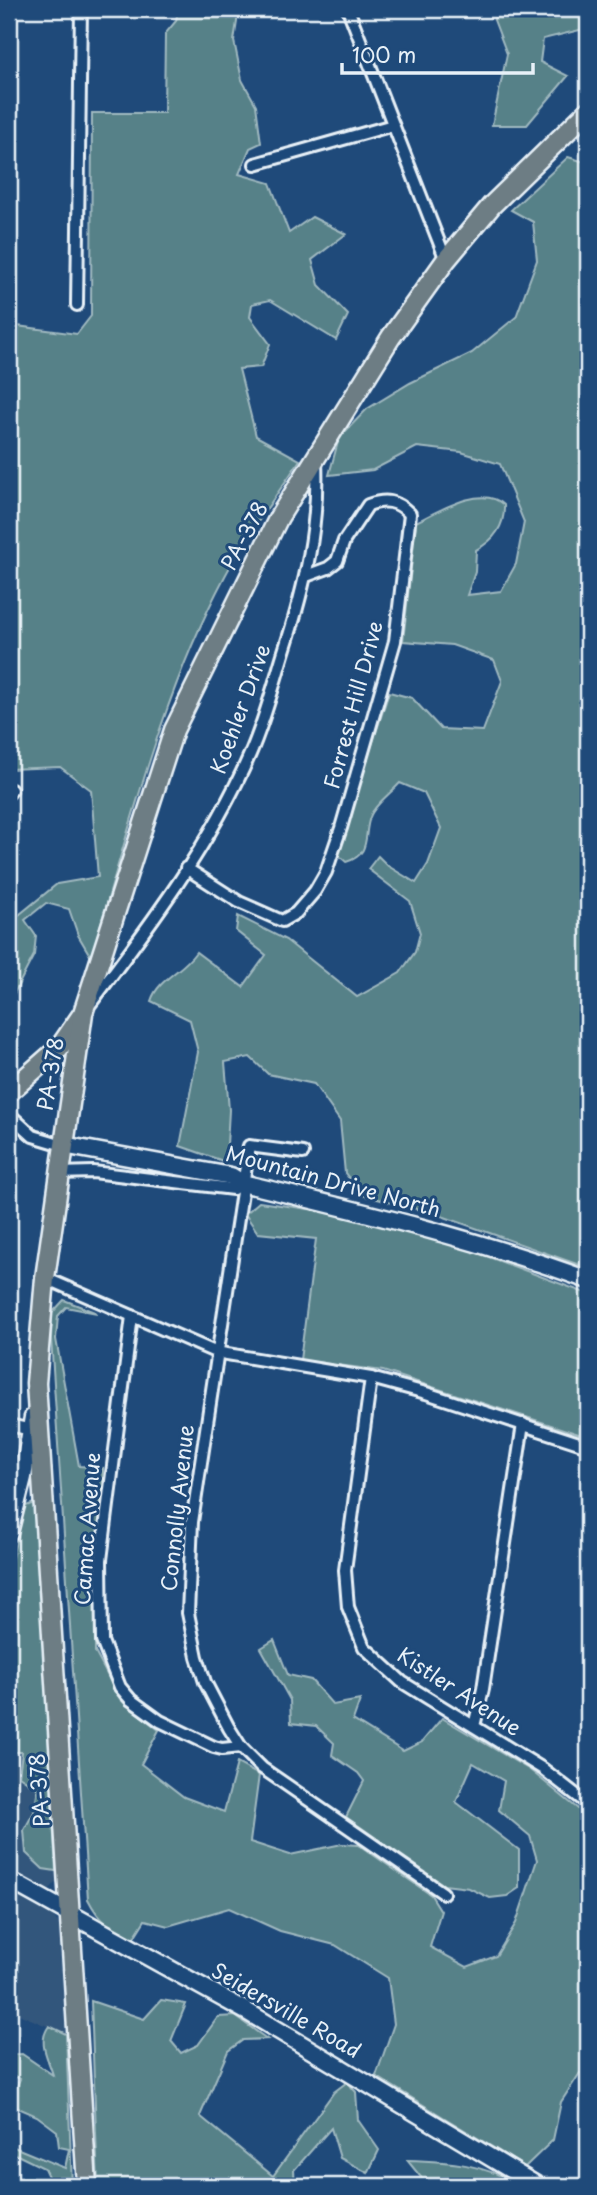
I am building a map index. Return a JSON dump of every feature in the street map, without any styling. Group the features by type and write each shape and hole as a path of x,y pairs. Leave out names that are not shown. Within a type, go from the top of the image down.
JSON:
{"main road":[{"name":"PA-378","path":"87,2186 72,1916 36,1383 45,1278 83,1013 174,730 279,517 391,337 446,260 492,205 588,111"},
{"path":"9,1092 58,1048 83,1013"}],"street":[{"path":"77,305 81,9"},
{"path":"348,9 446,260"},
{"path":"254,164 393,125"},
{"name":"Koehler Drive","path":"83,1013 164,904 250,753 306,576 318,499 316,461"},
{"name":"Forrest Hill Drive","path":"186,868 239,902 282,920 296,914 326,872 395,641 410,514 402,506 387,500 368,505 344,541 337,561 328,568 306,576"},
{"path":"9,1114 33,1136 62,1145"},
{"name":"Mountain Drive North","path":"62,1145 232,1176 242,1183 424,1227 522,1255 588,1280"},
{"name":"Connolly Avenue","path":"303,1153 249,1146 215,1352 193,1515 188,1613 205,1682 241,1747 272,1777 443,1893"},
{"path":"59,1173 93,1172 233,1189 242,1183"},
{"path":"45,1278 215,1352 371,1378 588,1446"},
{"name":"Camac Avenue","path":"132,1315 101,1560 102,1641 120,1687 139,1706 160,1721 214,1747 241,1747"},
{"name":"Kistler Avenue","path":"371,1378 345,1553 348,1607 360,1640 375,1660 402,1682 543,1769 588,1804"},
{"path":"9,1533 32,1430 36,1383"},
{"path":"474,1726 483,1689 523,1424"},
{"path":"9,1425 32,1430"},
{"name":"Seidersville Road","path":"9,1880 247,2011 538,2186"}],"shaded area":[{"path":"9,1752 22,1752 38,1788 34,1812 24,1830 26,1853 43,1869 56,1871 56,1882 49,1890 40,1890 9,1875"},
{"path":"9,1889 48,1910 59,1924 66,2034 9,2010"}],"green space":[{"path":"178,9 233,9 238,15 234,41 242,80 256,105 261,143 250,148 239,174 270,183 289,233 312,217 346,234 312,260 319,285 348,315 336,340 270,300 252,304 250,317 270,344 261,367 239,369 256,436 300,460 233,561 183,668 133,812 91,957 78,935 69,909 46,903 25,920 36,936 34,955 9,1003 9,923 57,884 98,877 91,790 60,767 9,769 9,325 77,334 91,316 92,113 164,113 165,34 176,21"},
{"path":"496,9 535,9 542,14 549,9 588,9 588,28 543,39 540,62 568,76 527,125 492,125 507,54 494,20"},
{"path":"568,157 588,163 588,1268 436,1214 362,1195 345,1173 340,1121 314,1084 268,1074 250,1057 225,1062 229,1110 226,1162 180,1146 198,1052 190,1020 151,1001 159,987 196,952 243,987 266,955 236,931 238,916 286,940 357,997 400,973 415,952 420,933 410,901 368,869 378,856 388,866 416,883 428,864 441,828 424,793 400,783 372,812 360,854 346,862 337,854 389,692 412,698 441,729 483,731 502,681 494,660 452,645 403,641 416,522 448,506 473,498 495,499 504,505 497,532 476,550 475,572 467,595 501,591 516,564 524,522 500,464 461,452 417,447 373,470 329,475 339,438 367,409 410,383 472,353 516,317 537,260 533,222 511,210"},
{"path":"259,1202 337,1213 430,1235 588,1294 588,1437 383,1371 300,1360 316,1239 258,1233 245,1214"},
{"path":"64,1300 97,1313 66,1307 58,1316 56,1339 79,1466 103,1468 103,1501 96,1564 95,1652 120,1699 159,1730 141,1764 184,1797 224,1812 237,1763 259,1775 250,1842 290,1855 342,1844 359,1845 431,1895 441,1911 430,1947 467,1967 496,1956 516,1923 537,1860 530,1836 499,1810 504,1781 473,1763 456,1802 519,1850 519,1888 507,1896 490,1898 469,1888 444,1885 346,1817 364,1781 358,1773 332,1755 334,1743 316,1726 291,1723 290,1700 261,1648 274,1640 288,1675 311,1680 333,1705 360,1700 353,1720 403,1751 422,1742 442,1718 530,1770 588,1817 588,2073 580,2073 561,2102 553,2140 525,2167 376,2076 394,2024 388,1978 335,1945 280,1931 229,1908 168,1926 145,1920 133,1939 106,1924 88,1899 51,1338 52,1313"},
{"path":"34,1503 56,1871 43,1869 26,1853 24,1830 34,1812 38,1789 19,1776 22,1752 9,1752 9,1571 23,1511 26,1506"},
{"path":"161,2000 186,2004 171,2041 181,2053 198,2045 218,2017 235,2016 267,2039 243,2040 228,2051 200,2116 273,2176 334,2092 347,2082 356,2092 358,2120 379,2150 368,2173 340,2158 331,2128 294,2170 295,2186 98,2186 91,2001 144,2019"},
{"path":"49,2026 66,2034 72,2186 36,2186 50,2181 44,2168 9,2151 9,2145 65,2168 69,2149 59,2147 57,2131 37,2116 9,2104 20,2079 9,2073 9,2055 22,2054 53,2075 44,2044"},
{"path":"407,2160 438,2161 480,2168 521,2186 428,2186"}]}
